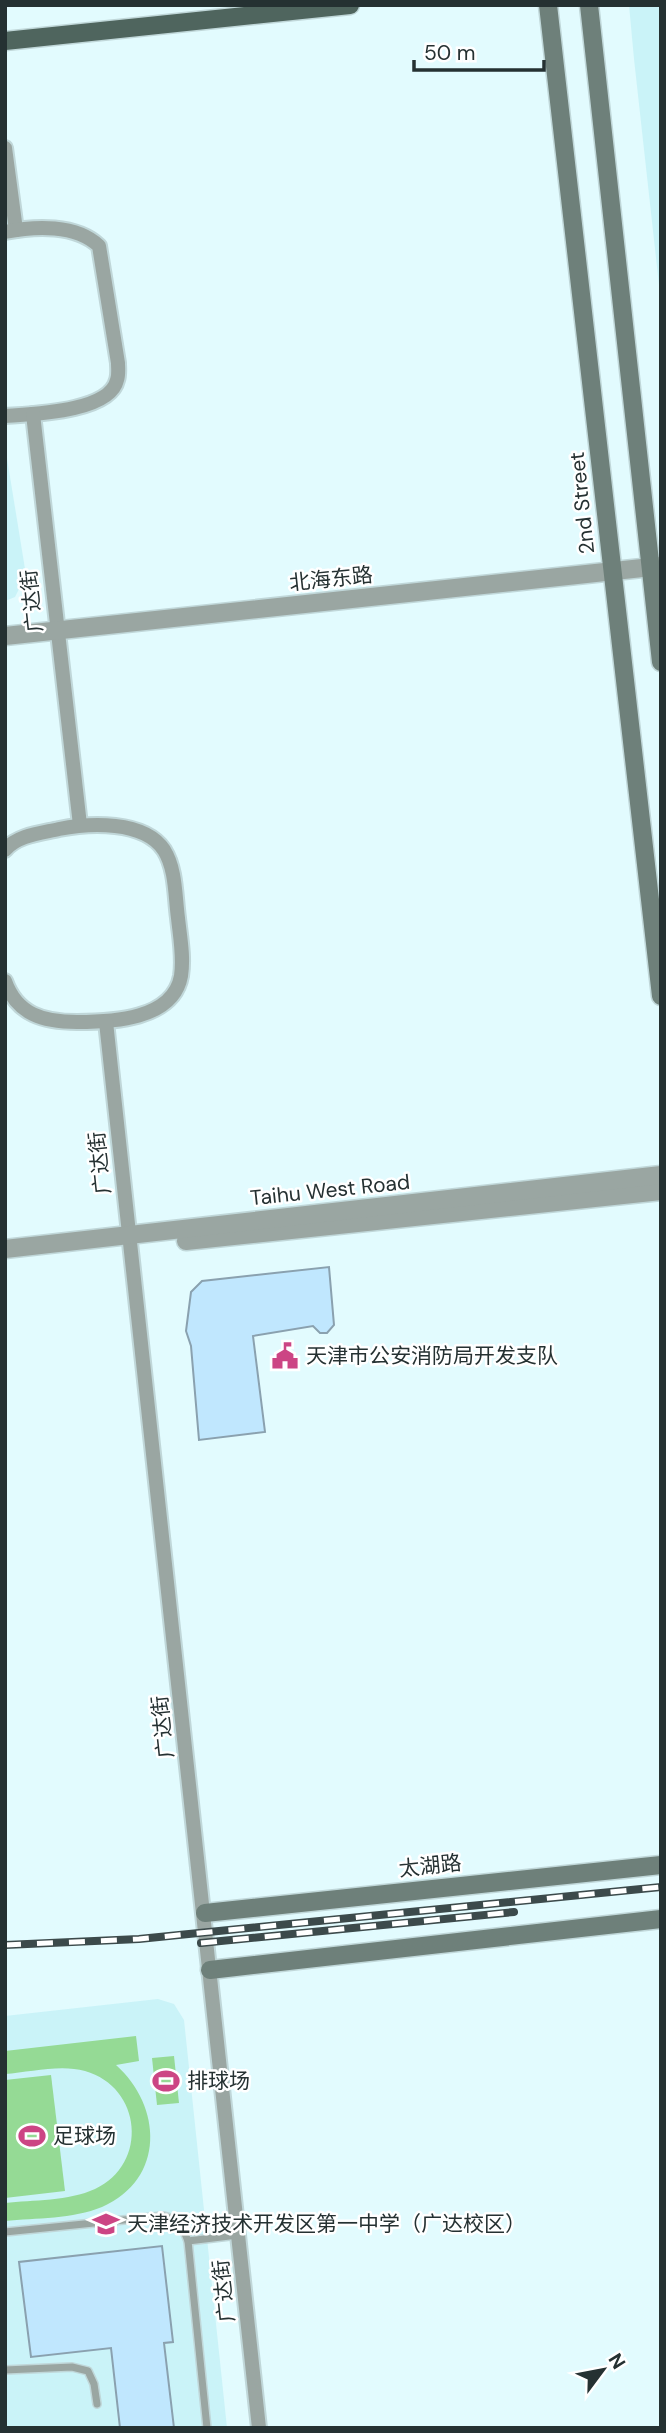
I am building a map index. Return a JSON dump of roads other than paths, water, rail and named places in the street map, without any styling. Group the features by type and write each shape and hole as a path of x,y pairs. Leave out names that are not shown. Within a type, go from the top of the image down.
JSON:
{"main road":[{"path":"5,41 350,5"},
{"name":"2nd Street","path":"548,5 661,996"},
{"path":"589,5 656,566 661,662"},
{"name":"太湖路","path":"205,1913 661,1865"},
{"path":"210,1970 661,1919"}],"street":[{"path":"5,148 11,231 82,232 99,246 118,363 117,381 110,393 76,407 5,416"},
{"name":"广达街","path":"33,414 80,825"},
{"name":"北海东路","path":"5,636 656,566"},
{"path":"5,850 23,838 80,825 123,829 153,839 163,849 173,874 182,956 181,978 173,993 160,1005 137,1016 106,1022 63,1022 26,1013 15,1003 5,981"},
{"name":"广达街","path":"106,1022 259,2428"},
{"name":"Taihu West Road","path":"5,1261 129,1241 661,1175"},
{"name":"Taihu West Road","path":"5,1249 129,1241 661,1191"}],"lane":[{"path":"5,2232 163,2216 173,2218 180,2224 188,2241 207,2428"},
{"path":"188,2241 239,2235"},
{"path":"5,2370 72,2367 88,2371 92,2377 97,2404"}],"railway":[{"path":"5,1945 139,1939 661,1887"},
{"path":"201,1943 514,1912"}],"place":[{"name":"天津市公安消防局开发支队","path":"285,1356"},
{"name":"排球场","path":"166,2081"},
{"name":"足球场","path":"32,2136"},
{"name":"天津经济技术开发区第一中学（广达校区）","path":"106,2224"}]}
